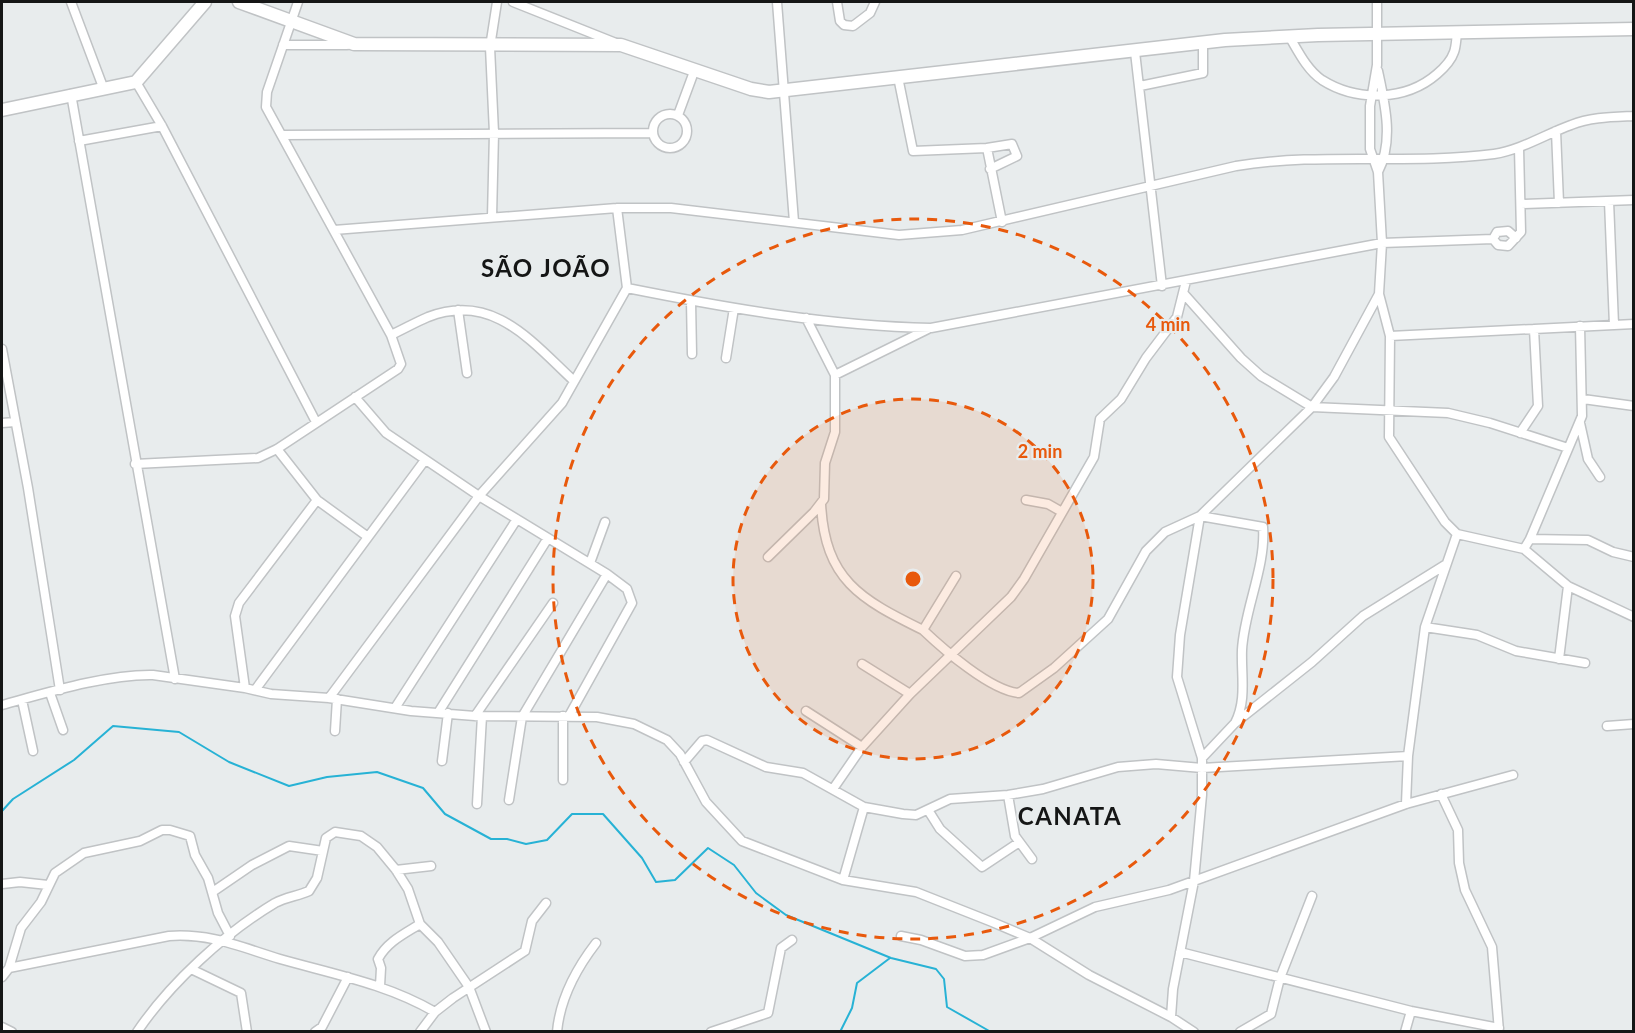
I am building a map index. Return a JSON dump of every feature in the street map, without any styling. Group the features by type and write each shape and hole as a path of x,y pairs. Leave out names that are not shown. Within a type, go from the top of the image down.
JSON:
{"street":[{"path":"70,2 103,87"},
{"path":"2,110 103,87 136,82 205,2"},
{"path":"238,2 354,44"},
{"path":"135,464 258,458 277,449 398,369 400,356 391,335 265,101 298,2"},
{"path":"492,217 494,133 490,47 497,2"},
{"path":"513,2 621,45 751,89 770,92 1203,43 1289,36 1634,29"},
{"path":"777,2 794,222"},
{"path":"837,2 840,21 844,25 853,26 870,13 875,2"},
{"path":"1377,2 1377,65 1371,96 1371,157 1378,172 1382,243 1379,294 1390,336 1389,437 1445,522 1457,534 1524,549 1568,586 1634,617"},
{"path":"1289,36 1319,78 1336,87 1371,96 1414,90 1430,80 1446,65 1454,52 1457,34"},
{"path":"1140,86 1203,73 1203,43"},
{"path":"283,45 490,47 621,45"},
{"path":"1135,52 1162,286"},
{"path":"1377,65 1384,95 1386,157 1378,172"},
{"path":"678,115 695,69"},
{"path":"898,77 913,152 987,148 1012,144 1017,156 990,169"},
{"path":"136,82 162,126 316,422"},
{"path":"71,94 175,679"},
{"path":"652,133 656,119 662,115 678,115"},
{"path":"283,135 652,133 663,146 677,146 685,139 687,129 678,115"},
{"path":"334,231 617,208 671,208 899,235 931,234 1002,222 1151,185 1274,160 1462,157 1497,153 1600,117 1634,116"},
{"path":"79,141 162,126"},
{"path":"1556,131 1559,203"},
{"path":"1493,239 1498,245 1508,246 1521,232 1519,147"},
{"path":"987,148 1002,222"},
{"path":"1521,204 1634,200"},
{"path":"1609,201 1614,325"},
{"path":"335,732 333,699 478,496 536,435 562,403 627,288 617,208"},
{"path":"1493,239 1497,232 1503,231 1509,231 1516,238"},
{"path":"627,288 691,301 806,318 884,327 931,328 1382,243 1493,239"},
{"path":"833,789 862,747 910,694 952,657 1024,579 1094,457 1100,419 1121,399 1146,358 1169,330 1177,317 1186,281"},
{"path":"1184,294 1241,358 1261,376 1312,406 1448,413 1586,451"},
{"path":"821,504 825,543 848,584 875,606 923,630 952,657 1013,693 1027,689 1108,619 1154,541 1175,526 1200,516 1312,406 1334,377 1379,294"},
{"path":"691,301 692,354"},
{"path":"726,358 734,308"},
{"path":"391,335 430,316 458,310 474,310 492,314 512,326 573,381"},
{"path":"458,310 467,373"},
{"path":"768,557 825,499 825,463 835,432 834,375 806,318"},
{"path":"1390,336 1634,324"},
{"path":"1524,549 1530,540 1580,422 1583,399 1580,326"},
{"path":"834,375 931,328"},
{"path":"1520,433 1538,406 1534,329"},
{"path":"2,349 60,690"},
{"path":"356,397 386,433 478,496 607,573 627,589 632,603 566,716 563,780"},
{"path":"1583,399 1634,406"},
{"path":"2,423 15,422"},
{"path":"1580,422 1590,465 1600,477"},
{"path":"277,449 317,500 368,537"},
{"path":"255,690 425,460"},
{"path":"245,688 235,616 239,603 317,500"},
{"path":"1026,500 1048,504 1062,512"},
{"path":"1200,516 1263,527 1253,596 1243,638 1242,706 1235,723"},
{"path":"1172,1017 1180,952 1194,881 1203,795 1202,758 1177,677 1180,635 1200,516"},
{"path":"395,708 517,519"},
{"path":"590,563 605,522"},
{"path":"1406,804 1408,756 1425,627 1444,565 1457,534"},
{"path":"438,713 548,538"},
{"path":"1530,540 1588,540 1613,552 1634,557"},
{"path":"1202,758 1235,723 1312,662 1364,616 1444,565"},
{"path":"509,800 522,717 607,573"},
{"path":"923,630 956,576"},
{"path":"1559,659 1568,586"},
{"path":"477,804 479,716 553,603"},
{"path":"1425,627 1477,634 1516,651 1585,663"},
{"path":"862,664 910,694"},
{"path":"2,705 60,690 138,675 245,688 271,694 333,699 438,713 616,719 650,730 668,740 684,762 706,802 742,840 843,880 926,895 1030,938 1089,975 1172,1017 1194,1032"},
{"path":"50,693 63,730"},
{"path":"22,700 33,752"},
{"path":"806,711 862,747"},
{"path":"442,761 448,713"},
{"path":"1607,726 1634,724"},
{"path":"684,762 702,741 707,740 754,762 803,773 864,807 916,815 950,799 1008,795 1043,789 1118,767 1156,764 1202,768 1408,756"},
{"path":"901,936 921,940 952,953 975,957 1030,938 1095,907 1169,890 1406,804 1514,775"},
{"path":"1180,952 1411,1011 1499,1030 1492,947 1466,890 1459,863 1458,830 1441,794"},
{"path":"1008,795 1018,843 1032,859"},
{"path":"843,880 864,807"},
{"path":"928,810 940,829 982,867 1018,843"},
{"path":"4,972 21,928 41,902 54,873 84,853 136,842 170,830 190,836 195,855 214,891 226,938"},
{"path":"137,1032 191,969 226,938 274,903 309,891 314,886 329,834 352,833 377,847 396,870 408,889 420,924 438,942 469,987 486,1032"},
{"path":"214,891 252,865 289,846 323,851"},
{"path":"396,870 431,866"},
{"path":"2,884 20,882 48,885"},
{"path":"1240,1032 1271,1014 1280,978 1312,896"},
{"path":"420,1032 435,1012 525,951 532,921 546,903"},
{"path":"380,986 381,969 378,959 385,947 420,924"},
{"path":"4,972 169,936 194,934 226,938 380,986 409,997 435,1012"},
{"path":"711,1032 768,1013 781,948 792,940"},
{"path":"557,1032 563,999 585,957 596,943"},
{"path":"191,969 241,993 247,1032"},
{"path":"315,1032 322,1027 348,977"},
{"path":"1405,1032 1411,1011"},
{"path":"2,1027 12,1032"}],"waterway":[{"path":"2,811 13,799 74,760 113,726 179,732 229,762 289,786 327,777 377,772 423,788 445,814 491,839 507,839 526,844 547,840 572,814 603,814 642,858 656,882 675,880 708,848 734,865 756,893 786,915 891,958 936,969 944,979 947,1007 991,1032"},
{"path":"840,1032 852,1008 857,983 890,958"}],"district":[{"name":"SÃO JOÃO","path":"546,267"},
{"name":"CANATA","path":"1070,815"}]}
